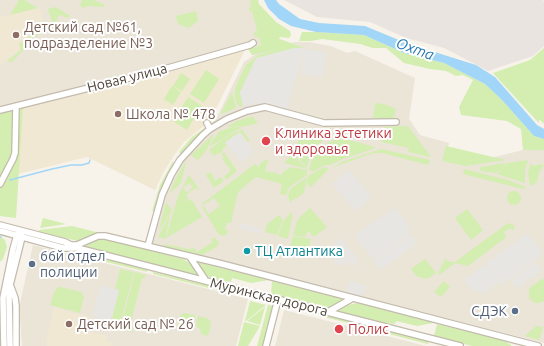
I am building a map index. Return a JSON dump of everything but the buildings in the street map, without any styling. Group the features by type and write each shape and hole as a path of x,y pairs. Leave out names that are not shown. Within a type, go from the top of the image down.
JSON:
{"street":[{"name":"Новая улица","path":"0,110 161,70 253,43"},
{"path":"0,184 14,160 16,106"},
{"path":"148,246 162,195 171,174 180,160 210,129 239,114 253,109 266,107 324,123 396,122"},
{"path":"207,123 210,129"},
{"name":"Муринская дорога","path":"0,225 20,234 63,248 77,248"},
{"name":"Муринская дорога","path":"0,231 70,245 460,346"},
{"path":"4,346 8,329 10,285 20,234"},
{"path":"4,346 3,298 8,271 20,234"},
{"path":"70,245 77,245 98,236 105,236 538,346"},
{"path":"190,257 206,281"},
{"path":"10,285 15,298 16,346"},
{"path":"266,346 278,299"},
{"path":"328,312 351,299"},
{"path":"512,340 516,346"}],"shaded area":[{"path":"0,0 251,0 262,45 0,110"},
{"path":"284,0 543,0 544,46 533,56 488,71 444,48 406,38 370,22 317,17"},
{"name":"Детский сад №61, подразделение №3","path":"38,8 41,10 43,26 19,44 20,50 0,66 0,17"},
{"path":"295,42 309,42 331,46 347,53 355,51 415,78 409,119 420,135 449,143 445,158 466,164 523,150 544,150 544,343 151,243 164,196 178,166 213,125 244,62 257,53"},
{"path":"294,48 304,48 287,110 265,104 243,106 240,92 256,58"},
{"path":"304,49 326,52 323,77 301,74"},
{"name":"Школа № 478","path":"245,50 210,121 184,142 163,173 155,190 87,157 18,174 23,108 149,78"},
{"path":"240,132 254,152 241,162 225,142"},
{"path":"348,170 372,197 356,211 332,184"},
{"path":"395,207 411,229 408,231 410,234 374,261 355,236"},
{"path":"241,223 262,229 261,234 239,228"},
{"path":"528,233 543,254 502,285 486,263"},
{"path":"411,235 417,243 381,270 374,262"},
{"path":"341,238 359,261 354,266 350,261 343,266 336,264 330,256 326,259 322,253"},
{"path":"33,245 248,299 236,346 22,346 20,303"},
{"path":"535,262 542,270 517,289 511,280"},
{"path":"486,264 499,282 481,295 476,289 473,291 464,280"},
{"path":"349,281 366,285 363,296 346,292"},
{"path":"100,285 119,290 110,325 100,323 101,319 92,316"},
{"name":"Детский сад № 26","path":"54,307 89,317 86,331 107,336 106,341 112,342 111,346 47,346 46,343"},
{"path":"284,310 426,346 275,346"}],"green space":[{"path":"19,0 24,0 38,8 10,15"},
{"path":"82,0 93,0 104,4 104,7 89,6 83,8 80,5"},
{"path":"250,0 258,0 259,4 276,22 290,31 291,35 289,38 280,37 280,39 304,48 294,48 240,92 243,106 239,107 235,99 235,88 246,65 258,55 279,49 252,55 248,49 261,45 259,37 254,35 257,31 252,11 249,11 249,8 251,7"},
{"path":"56,7 70,16 68,18 62,15 58,16 57,21 52,22 48,9"},
{"path":"196,11 198,21 189,28 178,24 176,16"},
{"path":"44,26 46,30 41,32 36,37 33,36 28,40 30,43 12,62 7,61 21,50 19,44"},
{"path":"302,32 364,35 404,53 444,63 485,84 502,100 534,136 544,139 544,150 523,150 521,129 507,121 461,115 459,107 473,80 463,75 456,76 446,71 404,63 386,48 373,48 360,44 322,39 299,41"},
{"path":"544,48 544,124 539,119 539,123 536,120 493,73 530,60"},
{"path":"206,70 219,79 204,103 190,94"},
{"path":"181,73 190,79 182,91 173,86"},
{"path":"172,86 181,92 173,105 164,99"},
{"path":"232,92 236,108 222,114 221,113"},
{"path":"188,97 202,106 187,130 173,121"},
{"path":"375,103 384,104 396,109 394,118 373,118"},
{"path":"23,108 16,218 0,216 0,113"},
{"path":"252,116 258,123 247,126 226,127 237,121"},
{"path":"216,120 213,125 187,146 181,155 179,152 192,137"},
{"path":"408,126 431,157 408,152 409,148 381,142 384,127"},
{"path":"233,127 242,127 209,147 220,131"},
{"path":"302,127 329,135 329,137 314,147 310,152 307,168 300,160 296,149"},
{"path":"242,129 250,141 248,142 240,132 225,143 227,146 222,149 223,151 214,156 209,150 223,139"},
{"path":"214,134 206,151 198,160 191,155"},
{"path":"338,137 375,148 330,165 325,165 312,172 309,169 314,154 323,146"},
{"path":"446,146 506,160 465,166 442,161"},
{"path":"381,149 430,160 428,165 382,153 376,153 331,168 344,161"},
{"path":"224,152 237,171 226,180 224,177 231,170 222,159 224,158 221,154"},
{"path":"295,152 299,161 307,169 284,163"},
{"path":"266,159 268,161 265,171 282,175 283,172 291,167 307,170 307,175 292,185 288,189 286,195 280,194 282,184 256,177 238,192 231,223 227,223 225,229 228,231 227,234 224,236 219,235 202,207 204,206 209,214 220,206 214,198 203,205 202,204 255,164 259,167 260,164"},
{"path":"528,160 525,171 525,183 497,174 507,163"},
{"path":"173,161 174,165 156,210 152,211 160,185"},
{"path":"185,162 181,183 169,194 175,180"},
{"path":"505,164 502,169 495,173 481,171 480,168 481,167"},
{"path":"530,164 535,166 540,164 544,165 539,172 537,182 530,186 528,173"},
{"path":"324,167 329,169 311,187 307,184 308,176"},
{"path":"464,169 508,180 526,188 523,189 463,174"},
{"path":"210,172 215,181 220,177 224,181 214,188 206,175"},
{"path":"189,175 199,189 198,190 196,188 191,191 189,190 193,187 189,183 183,188 186,192 190,192 186,195 188,198 186,202 189,199 191,201 192,200 202,217 166,238 178,196"},
{"path":"307,177 304,193 290,202 288,196 290,189"},
{"path":"514,191 519,193 521,198 519,203 514,205 509,203 507,198 509,193"},
{"path":"166,202 172,210 159,231 159,230"},
{"path":"310,208 327,227 314,237 308,231 305,237 293,235 298,219"},
{"path":"467,209 483,230 471,240 455,218"},
{"path":"292,211 288,239 278,236 283,222"},
{"path":"279,215 283,220 277,235 265,232 267,224"},
{"path":"169,216 165,239 158,237"},
{"path":"43,218 66,224 40,228"},
{"path":"508,223 514,225 514,230 510,228 504,232 506,236 505,238 468,266 455,263 439,275 438,273 445,259 450,262 455,262"},
{"path":"72,226 100,233 78,241 39,232 39,230"},
{"path":"0,236 5,240 7,247 3,259 0,262"},
{"path":"293,236 311,239 308,251 290,247"},
{"path":"215,237 216,240 219,241 218,246 202,255 164,246 165,244 188,249 194,248 197,252 213,242 211,239"},
{"path":"98,239 107,239 183,259 191,264 197,275 84,248 90,242"},
{"path":"66,252 79,252 147,270 147,272"},
{"path":"425,259 436,273 427,279 416,276 411,269"},
{"path":"197,262 269,280 251,283 232,278 231,282 213,279 207,276"},
{"path":"120,269 134,272 119,328 110,326 119,290 115,289"},
{"path":"135,272 146,275 145,278 142,278 130,326 133,328 132,332 120,329"},
{"path":"153,272 266,300 265,302 153,274"},
{"path":"544,279 544,301 535,303 529,298 529,290"},
{"path":"272,281 343,300 334,306 325,308 271,294"},
{"path":"444,281 450,287 441,297 434,292"},
{"path":"58,287 81,292 84,297 80,313 50,305 54,292"},
{"path":"250,301 266,305 245,321"},
{"path":"357,303 433,323 417,326 396,321 395,324 384,323 337,312 337,310 348,305"},
{"path":"268,305 273,306 263,346 257,346"},
{"path":"265,307 260,325 247,321"},
{"path":"184,313 195,315 193,325 188,326 184,330 177,328 180,315"},
{"path":"198,316 207,318 210,321 211,325 208,336 201,334 200,329 196,326"},
{"path":"324,317 381,329 381,331"},
{"path":"244,322 260,326 248,346 238,346"},
{"path":"437,324 505,341 512,346 472,346 434,336"},
{"path":"536,326 543,327 539,340 525,336"},
{"path":"387,330 429,341 428,344 385,333"}],"water":[{"name":"Охта","path":"264,0 276,0 279,4 300,19 319,23 365,26 406,43 476,65 495,77 537,125 544,129 544,139 534,136 502,100 485,84 444,63 404,53 364,35 316,32 291,26 279,19 268,8"}],"waterway":[{"path":"10,180 71,165 82,165 89,163 90,160"}],"place":[{"name":"Детский сад №61, подразделение №3","path":"16,35"},
{"name":"Школа № 478","path":"118,114"},
{"name":"Клиника эстетики и здоровья","path":"266,141"},
{"name":"ТЦ Атлантика","path":"247,251"},
{"name":"66й отдел полиции","path":"32,264"},
{"name":"СДЭК","path":"515,311"},
{"name":"Детский сад № 26","path":"69,324"},
{"name":"Полис","path":"339,329"}]}
